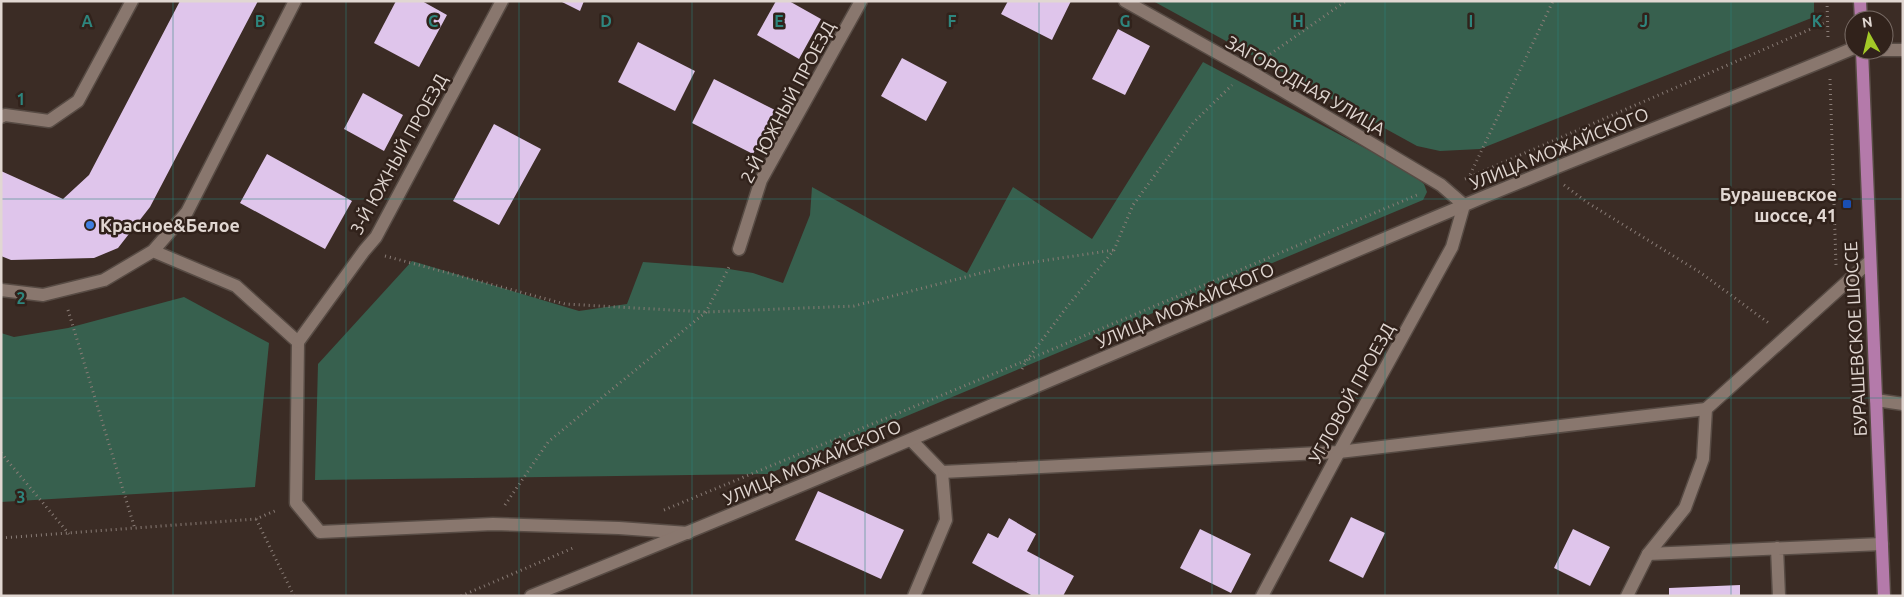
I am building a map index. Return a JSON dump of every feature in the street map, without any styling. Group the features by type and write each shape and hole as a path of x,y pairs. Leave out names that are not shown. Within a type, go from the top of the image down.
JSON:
{"main road":[{"name":"БУРАШЕВСКОЕ ШОССЕ","path":"1862,60 1884,596"}],"street":[{"path":"1,117 5,115 50,121 78,101 132,1"},
{"path":"1,290 43,295 104,280 153,251 187,212 295,1"},
{"name":"3-Й ЮЖНЫЙ ПРОЕЗД","path":"298,342 364,250 376,237 502,1"},
{"name":"2-Й ЮЖНЫЙ ПРОЕЗД","path":"739,249 761,180 861,1"},
{"name":"ЗАГОРОДНАЯ УЛИЦА","path":"1125,1 1248,70 1441,185 1464,205"},
{"name":"УЛИЦА МОЖАЙСКОГО","path":"531,596 1006,401 1464,205 1844,52"},
{"name":"УГЛОВОЙ ПРОЕЗД","path":"1262,596 1452,247 1464,205"},
{"path":"153,251 236,286 298,342 296,503 320,532 493,524 619,528 688,533"},
{"path":"942,472 1339,452 1706,409 1869,262"},
{"path":"1876,400 1903,404"},
{"path":"1627,596 1648,554 1685,508 1703,459 1706,409"},
{"path":"911,440 942,472 946,520 914,596"},
{"path":"1648,554 1882,544"},
{"path":"1777,548 1779,596"}],"path":[{"path":"1262,60 1346,1"},
{"path":"1464,205 1468,178 1553,1"},
{"path":"1827,1 1837,291"},
{"path":"656,513 1027,360 1441,185 1468,178 1827,22"},
{"path":"1006,401 1027,360 1066,308 1114,250 1132,205 1193,123 1236,82"},
{"path":"1546,172 1588,203 1701,272 1786,336"},
{"path":"493,524 548,442 706,312 739,249"},
{"path":"364,250 565,304 706,312 854,306 1008,266 1114,250"},
{"path":"62,290 135,529"},
{"path":"1,452 70,534"},
{"path":"1,538 256,519 296,503"},
{"path":"256,519 294,596"},
{"path":"461,596 576,547"}],"green space":[{"path":"1153,1 1814,1 1814,17 1480,149 1440,151 1417,146"},
{"path":"1203,62 1408,171 1424,184 1427,192 1423,200 768,474 315,480 318,364 412,261 579,311 627,304 643,262 723,268 753,273 783,283 810,215 812,187 967,273 1013,187 1092,239"},
{"path":"184,297 269,343 255,487 1,502 1,333 14,337 68,328"}],"building":[{"path":"180,1 258,1 150,207 118,248 94,258 11,260 1,256 1,171 63,199 89,175"},
{"path":"396,1 422,1 447,15 419,67 374,43"},
{"path":"560,1 584,1 580,11"},
{"path":"776,1 789,1 821,19 799,59 757,35"},
{"path":"1008,1 1071,1 1052,40 1001,14"},
{"path":"1118,29 1150,46 1125,95 1092,79"},
{"path":"638,42 695,71 675,111 618,82"},
{"path":"902,58 947,82 926,121 881,96"},
{"path":"714,79 775,110 753,154 692,123"},
{"path":"363,93 403,115 384,151 344,129"},
{"path":"494,124 541,149 499,225 453,201"},
{"path":"267,154 352,201 325,249 240,203"},
{"path":"818,491 904,530 881,579 795,540"},
{"path":"1351,517 1385,533 1363,578 1329,561"},
{"path":"1009,518 1036,534 1027,551 1074,576 1063,596 1033,596 972,563 988,533 998,538"},
{"path":"1200,529 1251,554 1231,593 1180,568"},
{"path":"1573,529 1610,547 1590,586 1554,568"},
{"path":"1740,585 1740,596 1669,596 1669,588"}],"place":[{"name":"Бурашевское шоссе, 41","path":"1847,204"},
{"name":"Красное&Белое","path":"90,225"}]}
